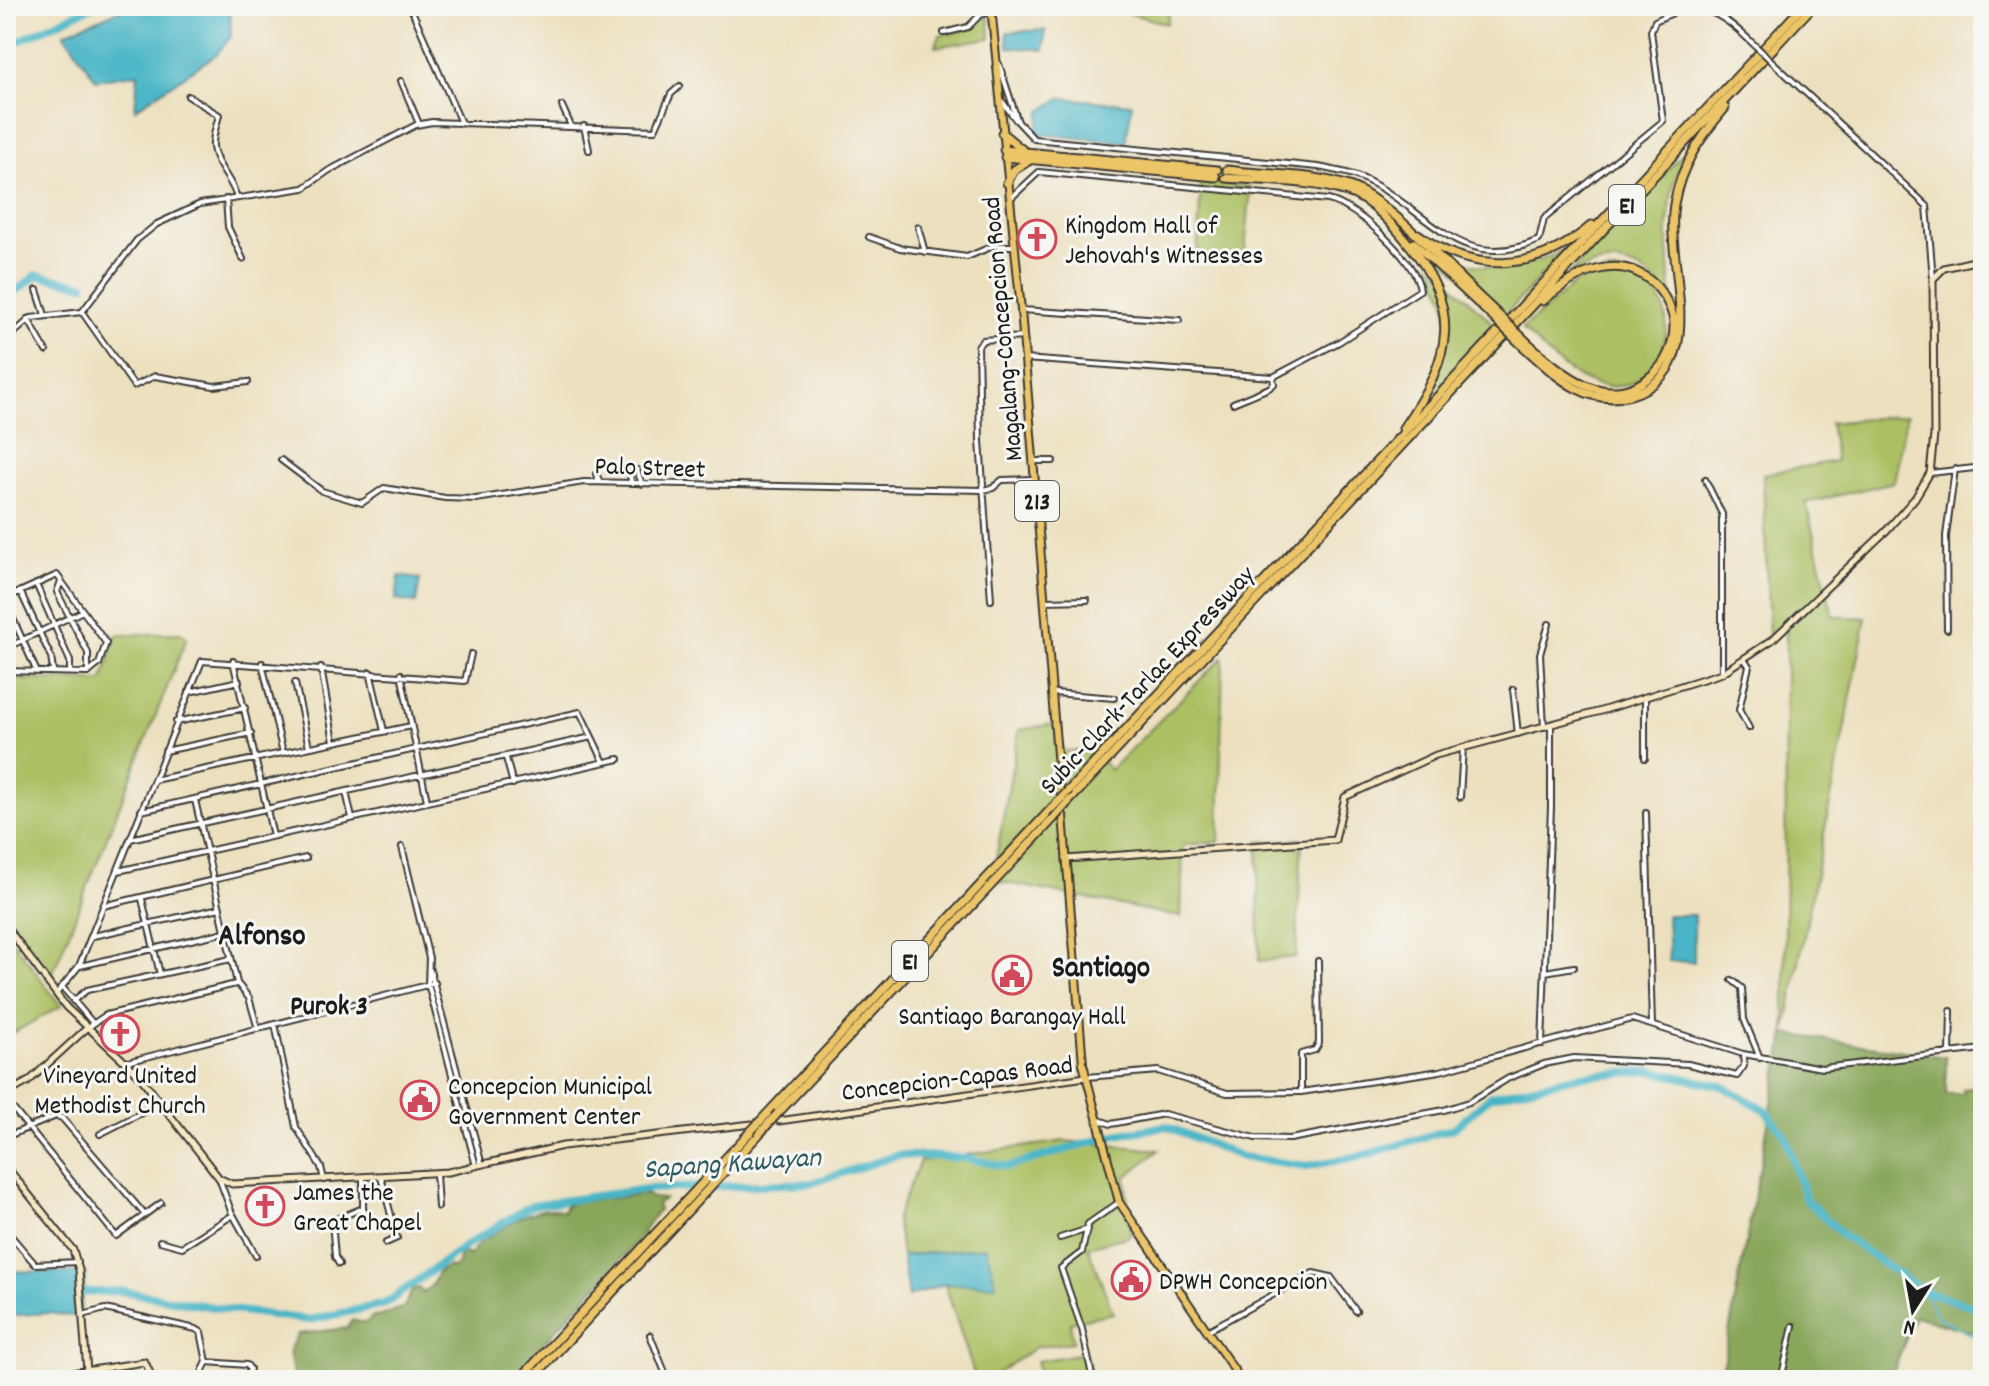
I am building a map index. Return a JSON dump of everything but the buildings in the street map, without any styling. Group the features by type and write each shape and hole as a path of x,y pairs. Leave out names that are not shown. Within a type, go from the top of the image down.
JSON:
{"highway":[{"name":"Subic-Clark-Tarlac Expressway","path":"519,1380 1065,791 1803,6"},
{"name":"Subic-Clark-Tarlac Expressway","path":"531,1380 1813,6"},
{"path":"1226,174 1346,192 1372,206 1398,225 1558,377 1593,396 1609,398 1635,393 1659,379 1667,369 1680,335 1672,237 1676,193 1695,146 1736,90"},
{"path":"1002,133 1017,148 1034,156"},
{"path":"1004,154 1216,173"},
{"path":"1007,183 1020,165 1034,156"},
{"path":"1398,225 1452,255 1482,263 1509,264 1536,259 1563,246 1619,201"},
{"path":"1391,446 1437,375 1445,327 1434,279 1398,225"},
{"path":"1519,320 1570,280 1601,267 1633,271 1648,279 1659,290 1672,315 1673,337 1665,360 1638,385 1617,391 1595,390 1576,382 1527,346"}],"main road":[{"name":"Magalang-Concepcion Road","path":"991,9 1065,791"},
{"path":"1063,815 1086,1077"},
{"name":"Concepcion-Capas Road","path":"1086,1077 1119,1202 1241,1380"}],"street":[{"path":"6,12 20,6"},
{"path":"410,6 461,123"},
{"path":"999,96 1030,137 1318,167 1352,174 1386,191 1450,238 1473,247 1505,250 1539,240 1543,235 1544,219 1663,121 1651,31 1655,21 1686,8 1703,7 1716,12 1746,37 1927,206 1933,279 1934,435 1930,473 1915,498 1886,531 1776,637 1722,673 1645,699 1463,747 1422,761 1347,795 1335,840 1066,859"},
{"path":"944,33 968,27 991,9"},
{"path":"995,59 1005,74 1018,122"},
{"path":"401,81 419,124"},
{"path":"6,340 28,319 82,312 142,235 190,208 226,199 304,188 328,171 419,124 655,130 671,94 680,86"},
{"path":"188,96 219,115 213,148 223,172 232,181 237,198"},
{"path":"562,106 571,126"},
{"path":"584,126 589,150"},
{"path":"1009,199 1039,172 1328,200 1355,210 1408,265 1420,282 1420,290 1339,342 1273,377 1024,359"},
{"path":"226,199 228,227 243,259"},
{"path":"918,227 925,252"},
{"path":"869,237 925,252 974,257 993,246 1014,246"},
{"path":"1933,279 1944,268 1983,259"},
{"path":"37,290 45,315"},
{"path":"1021,310 1179,320"},
{"path":"82,312 134,386 155,376 214,386 248,382"},
{"path":"28,319 46,351"},
{"path":"991,600 983,490 978,343 1023,337"},
{"path":"1233,403 1269,388 1274,384 1273,377"},
{"name":"Palo Street","path":"281,460 322,491 362,503 384,488 476,499 584,482 983,490 997,486 1002,480 1035,479"},
{"path":"1033,461 1053,461"},
{"path":"1930,473 1983,467"},
{"path":"1947,629 1946,536 1955,469"},
{"path":"637,470 642,484"},
{"path":"630,471 631,483"},
{"path":"596,474 600,482"},
{"path":"649,484 651,477"},
{"path":"1705,479 1722,514 1722,673"},
{"path":"6,671 88,673 99,664 106,643 61,581 52,574 6,601 36,670"},
{"path":"61,581 57,592 88,653 88,673"},
{"path":"36,584 70,661 70,672"},
{"path":"20,591 54,665 53,671"},
{"path":"1045,601 1087,600"},
{"path":"6,648 84,611"},
{"path":"6,623 13,620"},
{"path":"1542,1044 1547,726 1540,654 1549,624"},
{"path":"56,994 79,966 202,661 467,680 471,654"},
{"path":"1745,660 1749,666 1739,710 1749,728"},
{"path":"233,661 273,836"},
{"path":"262,663 283,753"},
{"path":"321,668 334,742"},
{"path":"370,672 384,731"},
{"path":"401,674 427,801"},
{"path":"189,692 239,681"},
{"path":"295,683 309,747"},
{"path":"1513,689 1518,734"},
{"path":"1054,693 1114,698"},
{"path":"1645,699 1645,758"},
{"path":"176,722 245,708"},
{"path":"141,811 580,712 604,762"},
{"path":"154,780 411,726"},
{"path":"165,751 251,733"},
{"path":"130,839 592,737"},
{"path":"1460,797 1463,747"},
{"path":"506,758 513,784"},
{"path":"118,871 619,759"},
{"path":"346,792 352,818"},
{"path":"195,800 237,983 249,998 258,1029"},
{"path":"1646,813 1652,1025"},
{"path":"402,847 426,943 428,984 479,1165"},
{"path":"103,906 306,858"},
{"path":"142,899 160,974"},
{"path":"91,936 220,908"},
{"path":"6,926 56,994 87,1028 127,1062 219,1178 233,1215 256,1256"},
{"path":"79,966 225,932"},
{"path":"73,1001 87,990 231,959"},
{"path":"1301,1092 1301,1054 1315,1050 1319,1043 1318,961"},
{"path":"1545,972 1574,967"},
{"path":"429,968 479,1165"},
{"path":"1732,980 1742,988 1744,1019 1760,1058"},
{"path":"6,1085 8,1093 47,1066 92,1022 106,1015 237,983"},
{"path":"127,1062 435,983"},
{"path":"63,988 92,1022"},
{"path":"1950,1053 1951,1011"},
{"path":"1086,1077 1158,1071 1227,1093 1301,1092 1431,1073 1628,1020 1760,1058 1837,1068 1983,1049"},
{"path":"275,1024 296,1127 321,1167 325,1180"},
{"path":"1098,1122 1111,1124 1164,1114 1255,1138 1290,1139 1378,1125 1444,1110 1469,1102 1491,1086 1521,1073 1571,1059 1688,1064 1737,1076 1744,1066 1743,1054"},
{"name":"Concepcion-Capas Road","path":"779,1117 1086,1077"},
{"path":"6,1100 114,1235 120,1236 161,1203"},
{"path":"100,1134 161,1103"},
{"path":"6,1137 56,1116 62,1118 145,1215"},
{"path":"219,1178 240,1184 436,1174 563,1146 751,1128"},
{"path":"6,1166 73,1250 78,1262 87,1371"},
{"path":"436,1174 438,1207"},
{"path":"381,1177 397,1238 386,1243"},
{"path":"363,1178 366,1217"},
{"path":"1093,1380 1082,1329 1061,1268 1082,1252 1085,1230 1092,1220 1119,1202"},
{"path":"339,1264 335,1257 332,1221 363,1208"},
{"path":"160,1241 182,1247 233,1215"},
{"path":"6,1230 35,1264 78,1262"},
{"path":"1060,1238 1085,1230"},
{"path":"1207,1331 1313,1273 1331,1277 1356,1311"},
{"path":"83,1312 105,1309 196,1329 203,1338 207,1362 202,1372 204,1380"},
{"path":"1781,1380 1793,1326"},
{"path":"650,1335 668,1380"},
{"path":"24,1380 145,1362 153,1380"},
{"path":"207,1362 247,1365 250,1369 245,1380"}],"green space":[{"path":"1104,6 1170,6 1167,24"},
{"path":"989,17 990,38 935,47 940,35 970,29 980,19"},
{"path":"1686,150 1669,208 1668,247 1673,307 1651,278 1632,266 1595,265 1566,278"},
{"path":"1201,182 1251,187 1244,261 1197,257"},
{"path":"1570,246 1505,315 1438,255 1480,266 1507,267 1545,258"},
{"path":"1430,263 1496,326 1432,394 1448,325 1444,297"},
{"path":"1609,272 1639,279 1658,295 1666,318 1664,341 1655,363 1638,380 1614,386 1585,380 1567,370 1522,329 1576,282"},
{"path":"1907,415 1894,482 1806,503 1833,616 1866,618 1785,1034 1786,621 1769,637 1763,474 1836,461 1830,423"},
{"path":"180,633 187,637 50,980 6,921 6,679 103,681 116,635"},
{"path":"1223,657 1219,842 1183,845 1181,917 992,880 1019,730 1052,724 1064,751 1094,751 1110,770"},
{"path":"1302,839 1296,957 1259,961 1258,842"},
{"path":"6,932 61,1006 13,1033 6,1011"},
{"path":"1785,1034 1946,1057 1946,1094 1963,1094 1963,1089 1980,1086 1976,1051 1983,1052 1983,1335 1915,1316 1890,1380 1720,1380"},
{"path":"1065,1141 1159,1150 1126,1177 1130,1236 1088,1247 1113,1313 1070,1322 1073,1342 1036,1347 988,1380 976,1380 945,1284 995,1284 986,1248 902,1256 896,1219 920,1161"},
{"path":"647,1194 652,1198 664,1199 657,1204 659,1209 633,1246 510,1380 294,1380 289,1350 298,1334 347,1328 352,1320 366,1323 373,1316 379,1317 404,1307 413,1289 419,1288 423,1293 432,1285 439,1271 449,1266 452,1269 458,1264 460,1252 470,1255 484,1237 486,1239 533,1212 564,1211 565,1206 575,1202"},
{"path":"1085,1353 1091,1380 1041,1380 1036,1361"}],"water":[{"path":"130,6 230,6 231,36 217,54 135,109 138,73 96,80 64,33"},
{"path":"1045,30 1044,50 1008,47 1007,32"},
{"path":"1061,98 1132,104 1126,142 1037,134 1041,111"},
{"path":"399,576 420,579 416,603 396,600"},
{"path":"1667,915 1694,915 1694,962 1669,961"},
{"path":"986,1247 996,1285 945,1284 908,1297 902,1256"},
{"path":"6,1271 86,1273 79,1317 48,1313 6,1316"}],"waterway":[{"path":"6,47 93,6"},
{"path":"6,299 37,275 84,285"},
{"name":"Sapang Kawayan","path":"74,1293 123,1291 309,1320 385,1304 467,1245 532,1205 646,1189 812,1183 898,1155 965,1158 1008,1167 1111,1136 1166,1126 1242,1157 1307,1166 1365,1155 1454,1128 1491,1096 1580,1076 1651,1071 1722,1086 1764,1109 1785,1135 1806,1200 1845,1237 1923,1291 1983,1309"},
{"path":"1923,1291 1938,1317 1983,1341"}],"place":[{"name":"Kingdom Hall of Jehovah's Witnesses","path":"1037,239"},
{"name":"Santiago Barangay Hall","path":"1012,975"},
{"name":"Vineyard United Methodist Church","path":"120,1034"},
{"name":"Concepcion Municipal Government Center","path":"420,1100"},
{"name":"James the Great Chapel","path":"265,1206"},
{"name":"DPWH Concepcion","path":"1131,1280"}],"district":[{"name":"Alfonso","path":"262,934"},
{"name":"Santiago","path":"1101,966"},
{"name":"Purok 3","path":"329,1004"}]}
